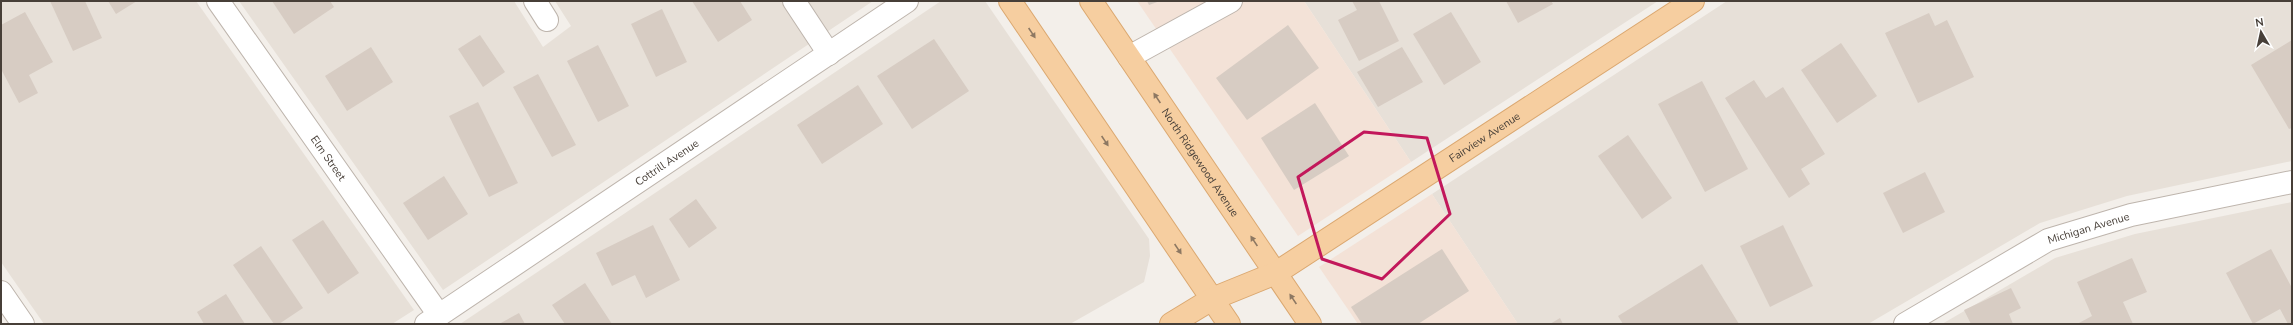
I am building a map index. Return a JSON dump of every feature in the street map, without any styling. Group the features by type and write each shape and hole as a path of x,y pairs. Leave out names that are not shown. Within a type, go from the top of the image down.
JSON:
{"main road":[{"path":"1010,1 1229,324"},
{"name":"North Ridgewood Avenue","path":"1091,1 1310,324"},
{"name":"Fairview Avenue","path":"1171,324 1212,299 1276,273 1693,1"}],"street":[{"name":"Elm Street","path":"218,1 432,320"},
{"path":"534,1 547,20"},
{"path":"794,1 828,54"},
{"name":"Cottrill Avenue","path":"432,320 907,1"},
{"path":"1129,56 1231,1"},
{"name":"Michigan Avenue","path":"1905,324 2048,240 2130,215 2292,182"},
{"path":"1,292 23,324"}],"highlighted area":[{"path":"1364,132 1427,138 1450,214 1382,279 1322,259 1298,177"}],"shaded area":[{"path":"1,1 196,1 414,310 392,324 44,324 1,262"},
{"path":"239,1 514,1 543,47 571,26 555,1 873,1 443,290"},
{"path":"941,1 985,1 1149,239 1150,256 1144,282 1070,324 460,324"},
{"path":"1137,1 1304,1 1411,162 1298,236"},
{"path":"1304,1 1658,1 1411,162"},
{"path":"1727,1 2292,1 2292,161 2127,196 2040,223 1868,324 1518,324 1432,194"},
{"path":"1432,194 1518,324 1358,324 1319,267"},
{"path":"2292,202 2292,324 1942,324 2055,258 2135,234"}],"building":[{"path":"50,1 85,1 102,38 73,51"},
{"path":"108,1 137,1 116,14"},
{"path":"272,1 330,1 334,7 294,34"},
{"path":"692,1 740,1 752,20 718,42"},
{"path":"1147,1 1160,1 1149,5"},
{"path":"1352,1 1379,1 1399,41 1359,61 1338,20 1357,10"},
{"path":"1506,1 1551,1 1553,4 1518,23"},
{"path":"662,9 687,62 656,77 631,24"},
{"path":"25,12 53,62 29,75 38,93 19,103 1,69 1,25"},
{"path":"1451,12 1481,62 1444,85 1413,34"},
{"path":"1929,13 1935,26 1947,20 1974,77 1918,103 1885,33"},
{"path":"1288,25 1319,68 1247,120 1216,78"},
{"path":"480,35 505,72 483,87 458,49"},
{"path":"934,39 969,91 912,129 877,76"},
{"path":"2292,40 2292,128 2289,129 2251,65"},
{"path":"1841,43 1877,96 1837,123 1801,70"},
{"path":"598,45 629,106 598,122 567,61"},
{"path":"371,47 393,82 347,111 325,76"},
{"path":"1402,47 1423,82 1378,107 1357,72"},
{"path":"538,74 576,145 552,157 513,87"},
{"path":"1754,80 1766,98 1783,87 1825,154 1801,169 1810,184 1789,198 1725,98"},
{"path":"1702,81 1748,169 1705,192 1658,104"},
{"path":"858,85 883,124 822,164 797,125"},
{"path":"478,102 518,183 489,197 449,116"},
{"path":"1315,103 1349,156 1294,190 1261,138"},
{"path":"1628,135 1672,198 1642,219 1598,156"},
{"path":"1925,172 1945,212 1903,233 1883,193"},
{"path":"444,176 468,214 428,240 403,203"},
{"path":"696,199 717,228 689,248 669,219"},
{"path":"323,220 359,273 328,294 292,240"},
{"path":"653,225 680,280 646,298 635,275 612,286 596,253"},
{"path":"1783,225 1813,286 1770,307 1740,246"},
{"path":"261,246 303,308 279,324 274,324 233,265"},
{"path":"1442,249 1469,291 1418,324 1362,324 1351,307"},
{"path":"2271,249 2292,288 2292,324 2288,324 2280,309 2253,324 2226,273"},
{"path":"2132,258 2147,292 2123,302 2133,324 2077,324 2092,316 2077,282"},
{"path":"1702,264 1739,324 1623,324 1618,316"},
{"path":"585,283 612,324 565,324 552,305"},
{"path":"2011,288 2021,308 2009,314 2013,324 1971,324 1964,310"},
{"path":"226,294 245,324 204,324 197,312"},
{"path":"519,313 525,324 499,324"},
{"path":"1560,318 1563,324 1550,324"}]}
